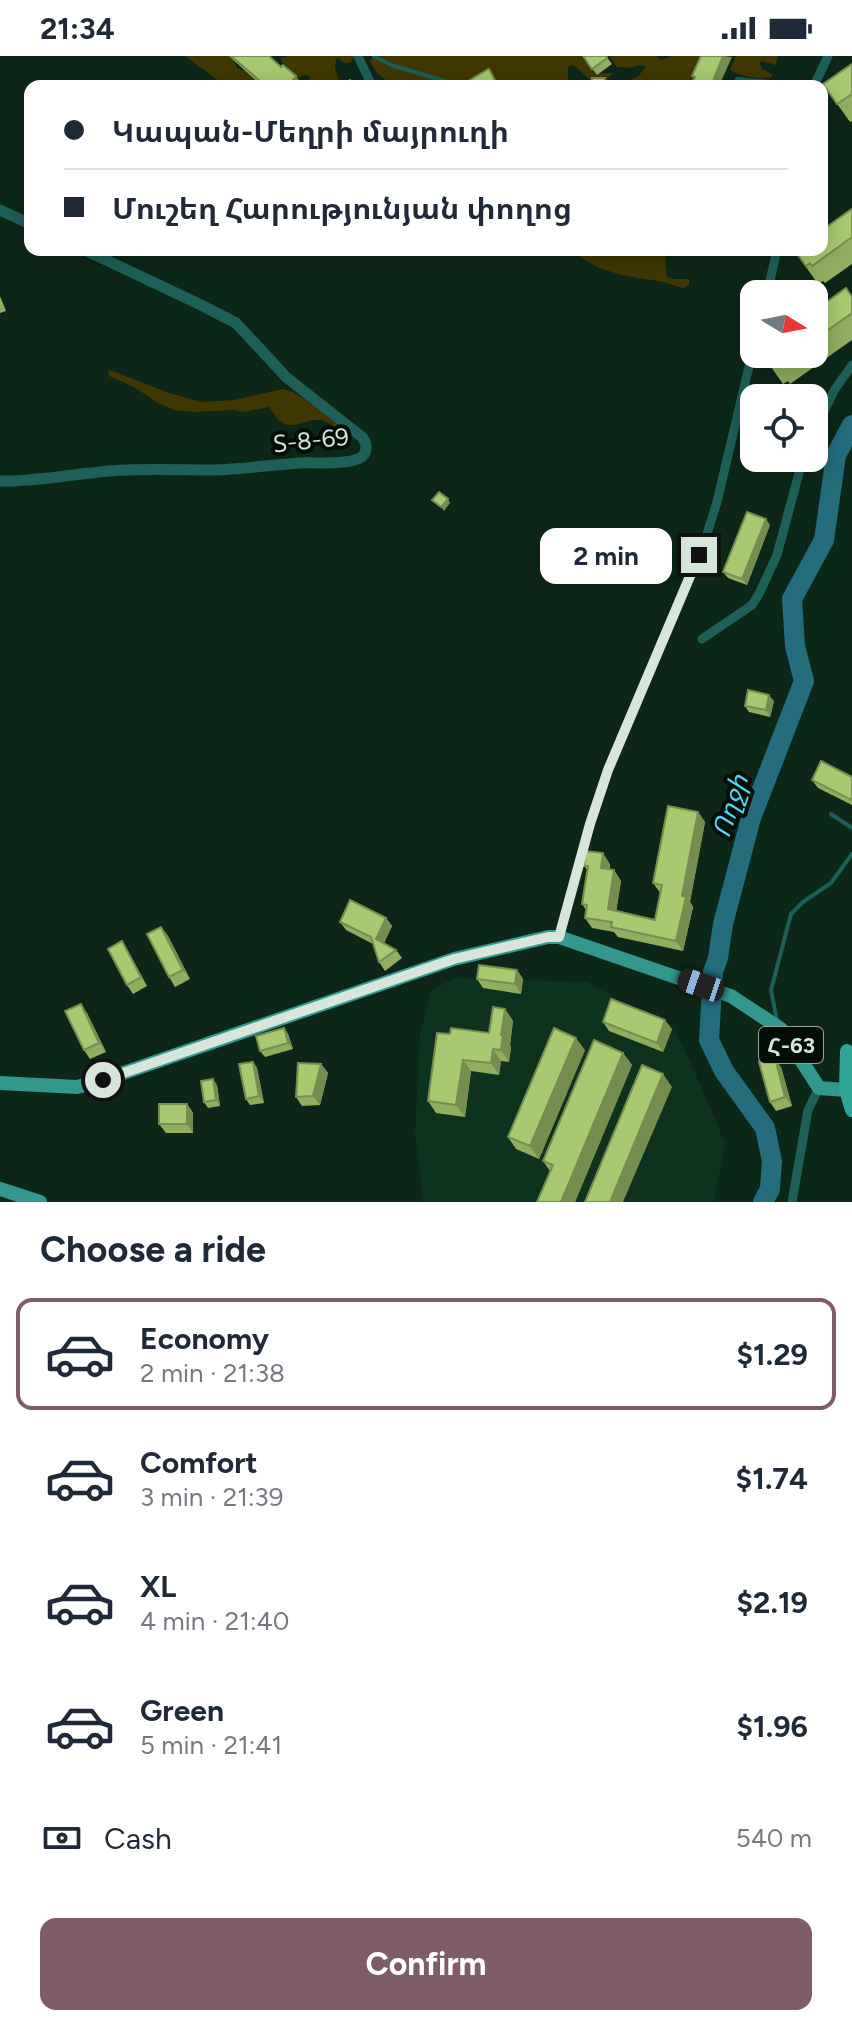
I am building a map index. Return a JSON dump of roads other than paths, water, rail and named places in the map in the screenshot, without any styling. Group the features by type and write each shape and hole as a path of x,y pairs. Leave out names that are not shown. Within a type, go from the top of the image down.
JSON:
{"highway":[{"path":"847,1051 846,1090 852,1110"}],"main road":[{"name":"Հ-63","path":"0,1083 77,1087 454,959 559,937 731,996 781,1029 819,1088 846,1090"},
{"path":"0,1189 40,1202"}],"street":[{"path":"358,56 369,80"},
{"path":"817,80 828,56"},
{"path":"0,210 24,221"},
{"name":"Տ-8-69","path":"0,481 121,470 215,470 352,462 361,458 367,450 362,437 286,377 236,323 98,256"},
{"path":"770,280 776,256"},
{"path":"828,403 852,365"},
{"path":"559,937 608,770 706,537 749,368"},
{"path":"702,639 752,605 759,594 777,555 799,472"},
{"path":"792,1202 808,1110 819,1088"}],"lane":[{"path":"374,56 391,65 441,80"},
{"path":"737,79 748,80"},
{"path":"831,814 852,828"},
{"path":"781,1029 775,1016 771,990 791,914 831,883 852,854"}],"waterway":[{"name":"Ողջի","path":"763,1202 770,1189 772,1161 765,1128 724,1071 709,1040 713,972 751,818 804,681 795,646 792,599 824,540 836,455 852,425"}]}
